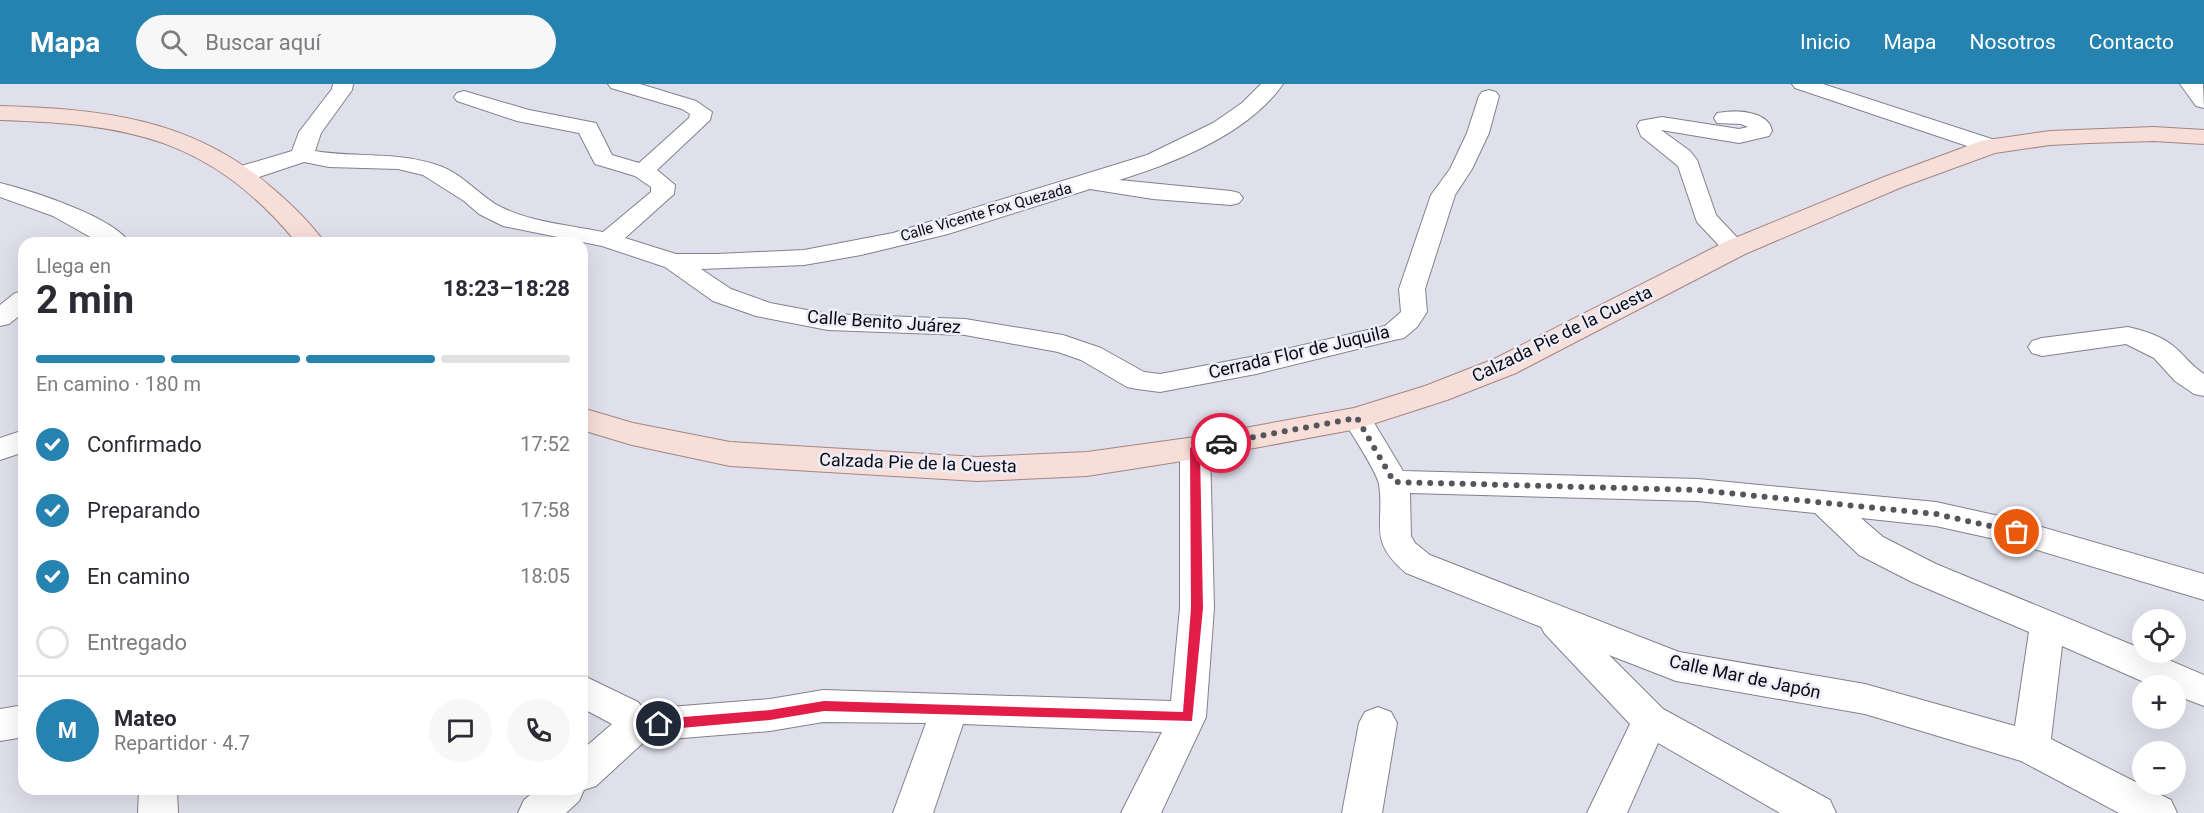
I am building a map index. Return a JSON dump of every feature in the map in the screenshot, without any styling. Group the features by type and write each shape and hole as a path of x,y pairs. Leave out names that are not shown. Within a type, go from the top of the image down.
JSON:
{"main road":[{"path":"2191,84 2204,101"},
{"path":"0,113 77,118 135,126 187,143 239,174 288,215 306,237"},
{"name":"Calzada Pie de la Cuesta","path":"588,421 632,434 730,454 978,469 1087,464 1195,448 1357,418 1436,393 1505,366 1735,248 1893,182 1990,146 2050,138 2089,136 2154,134 2204,137"}],"street":[{"path":"302,155 310,132 344,84"},
{"path":"618,84 689,105 701,112 699,120 643,171"},
{"name":"Calle Vicente Fox Quezada","path":"674,262 767,261 846,251 969,220 1014,203 1089,183 1170,153 1234,122 1273,84"},
{"path":"1802,84 1990,146"},
{"name":"Cerrada Flor de Juquila","path":"1160,383 1256,365 1394,332 1408,321 1414,312 1412,289 1443,195 1461,169 1478,133 1489,96"},
{"path":"464,98 525,116 588,128 603,159 643,171 663,185 662,194 608,240"},
{"path":"1725,118 1747,118 1761,127 1761,131 1739,136 1662,123 1648,126 1649,131 1682,156 1689,165 1705,217 1735,248"},
{"name":"Calle Benito Juárez","path":"239,174 302,155 329,160 398,162 431,170 472,196 487,209 512,221 608,240 674,262 722,295 765,310 828,322 965,327 1063,344 1091,354 1137,380 1160,383"},
{"path":"1089,183 1153,192 1231,198"},
{"path":"0,190 81,219 109,237"},
{"path":"0,318 18,304"},
{"path":"2042,346 2128,336 2148,342 2164,351 2185,375 2204,387"},
{"path":"1357,418 1394,482 1698,490 1936,514 2017,532 2204,587"},
{"path":"0,450 18,442"},
{"path":"1141,813 1188,717 1197,608 1195,448"},
{"name":"Calle Mar de Japón","path":"1394,482 1395,536 1402,551 1418,564 1676,666 1865,699 2031,747 2157,813"},
{"path":"1822,501 1871,546 1924,573 2204,691"},
{"path":"1551,617 1650,720 1816,813"},
{"path":"2031,747 2047,625"},
{"path":"588,693 625,712 636,726"},
{"path":"588,769 636,726 770,715 824,706 950,708 1188,717"},
{"path":"913,813 950,708"},
{"path":"1606,813 1650,720"},
{"path":"0,724 18,722"},
{"path":"1362,813 1378,723"},
{"path":"158,795 158,813"},
{"path":"538,813 558,795"}],"way so far":[{"path":"1221,443 1357,418 1394,482 1698,490 1936,514 2017,532"}],"route":[{"path":"659,724 770,715 824,706 950,708 1188,717 1197,608 1195,448 1221,443"}]}
